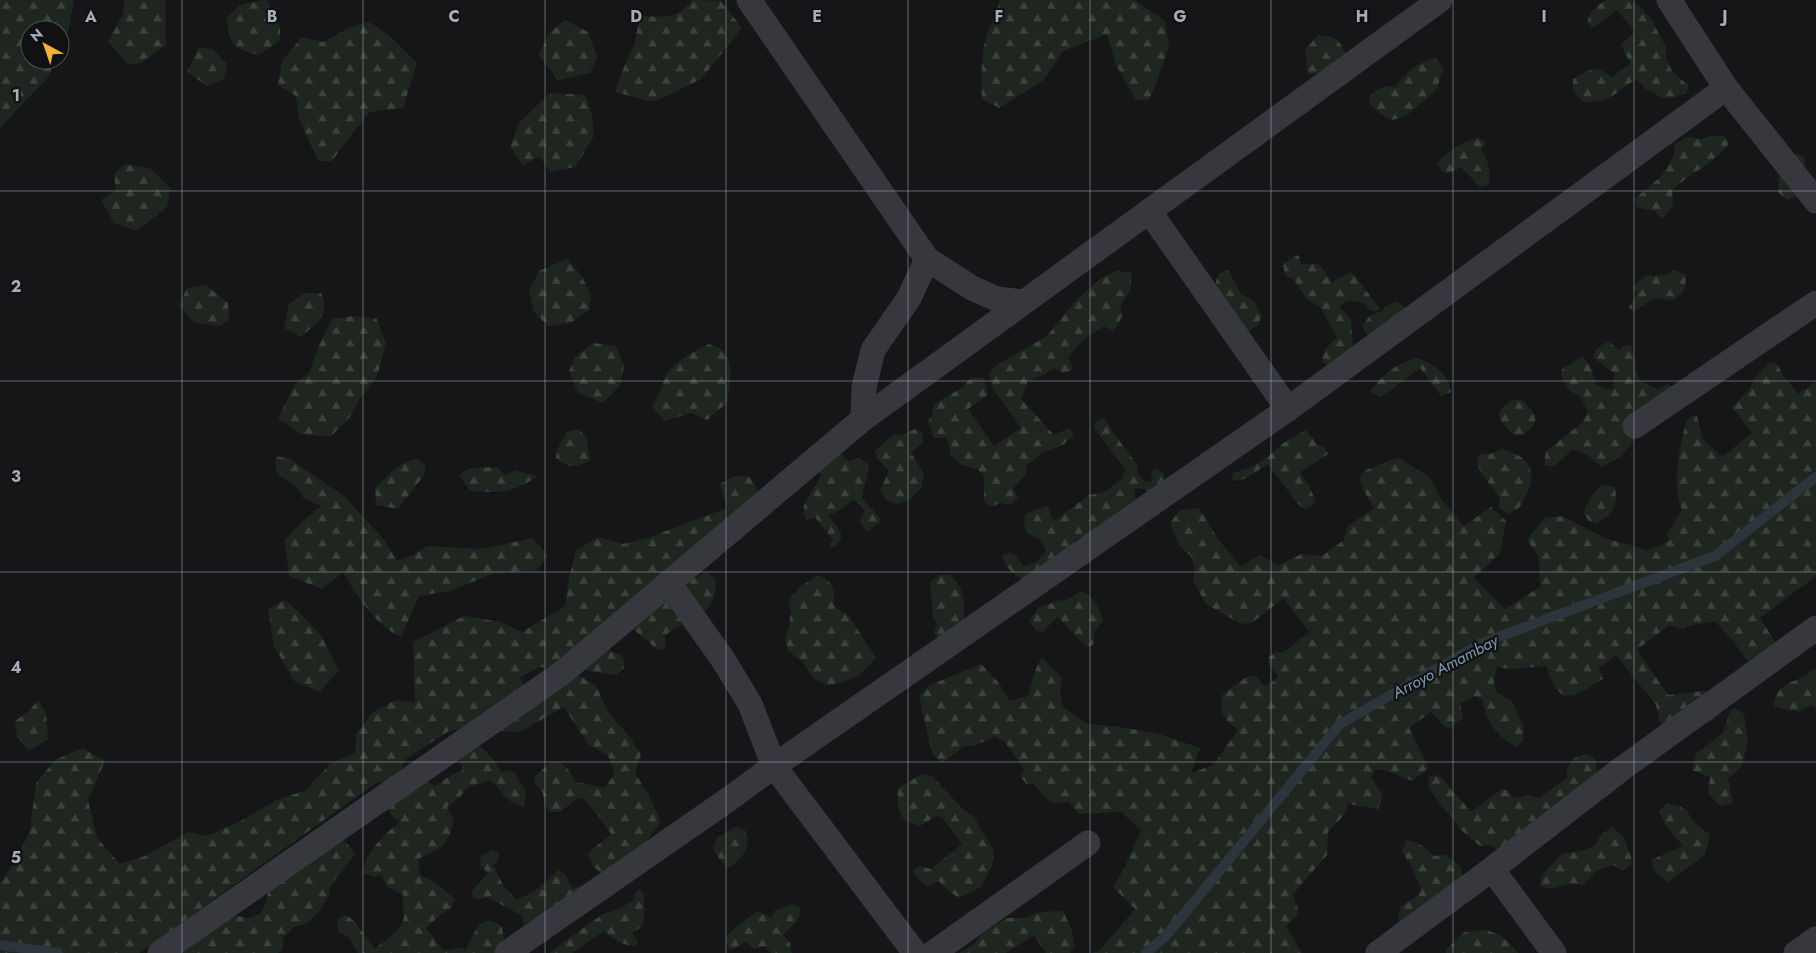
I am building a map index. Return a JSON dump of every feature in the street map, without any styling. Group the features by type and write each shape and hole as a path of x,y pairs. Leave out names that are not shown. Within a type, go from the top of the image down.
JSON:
{"street":[{"path":"749,0 927,259 972,288 997,299 1023,302"},
{"path":"163,951 562,673 863,419 1440,0"},
{"path":"1669,0 1726,88 1816,201"},
{"path":"507,953 1288,409 1726,88"},
{"path":"1149,211 1288,409"},
{"path":"863,419 864,387 873,350 909,298 927,259"},
{"path":"1635,426 1816,303"},
{"path":"669,583 724,661 750,704 774,766 915,953"},
{"path":"1378,953 1492,869 1620,770 1816,628"},
{"path":"933,953 1088,843"},
{"path":"1492,869 1554,953"},
{"path":"1796,953 1816,939"}],"green space":[{"path":"0,0 74,0 70,23 70,20 20,20 20,70 52,70 49,76 0,128"},
{"path":"124,0 167,0 165,3 166,45 141,63 128,64 108,42 123,14"},
{"path":"267,0 280,26 280,40 259,55 238,48 234,44 226,18 240,5"},
{"path":"692,0 721,1 742,28 701,79 654,102 615,92 634,45 640,16 669,16 681,11"},
{"path":"999,0 1134,0 1165,21 1169,46 1149,100 1136,100 1116,65 1107,34 1063,51 1043,81 999,108 982,99 984,45"},
{"path":"1607,0 1631,0 1640,6 1651,19 1666,47 1666,59 1672,71 1689,86 1686,94 1665,99 1647,90 1636,79 1612,96 1600,101 1583,102 1573,91 1573,79 1592,69 1601,70 1612,77 1631,63 1621,44 1635,32 1617,10 1592,28 1587,23 1594,9"},
{"path":"565,20 588,32 597,57 590,73 558,80 539,55 549,33"},
{"path":"369,22 390,36 417,63 403,108 370,112 332,161 318,161 299,119 296,96 278,85 282,61 302,37 323,42 349,28"},
{"path":"1318,35 1336,39 1347,55 1331,74 1308,74 1305,50"},
{"path":"199,47 212,49 227,64 224,79 207,86 187,72"},
{"path":"1436,58 1444,70 1437,88 1404,117 1392,120 1380,114 1369,103 1371,94 1385,86 1395,87 1412,68"},
{"path":"550,93 585,95 592,115 594,136 575,167 551,172 539,156 523,166 510,146 519,123"},
{"path":"1711,136 1724,136 1729,143 1718,156 1672,191 1673,204 1664,217 1660,218 1655,211 1636,207 1635,198 1656,181 1667,168 1674,152 1675,144 1686,137 1702,139"},
{"path":"1479,138 1486,142 1485,146 1481,148 1489,166 1488,185 1480,187 1461,167 1447,174 1441,171 1437,163 1446,154 1462,144"},
{"path":"1798,154 1805,157 1805,165 1795,172 1798,196 1787,200 1778,192 1781,169"},
{"path":"125,164 151,169 170,188 167,207 137,231 114,223 101,200 116,190 114,174"},
{"path":"1295,255 1299,256 1301,264 1319,264 1332,282 1350,272 1356,277 1379,308 1377,311 1372,311 1362,303 1350,301 1339,306 1351,320 1354,357 1333,369 1322,362 1324,351 1337,337 1320,307 1307,300 1294,280 1285,275 1283,264"},
{"path":"567,259 581,275 591,294 589,310 571,323 548,326 534,312 529,291 539,271"},
{"path":"1228,270 1241,294 1254,301 1262,316 1257,326 1249,332 1216,288 1219,273"},
{"path":"1675,270 1685,275 1686,279 1685,287 1678,297 1670,300 1654,299 1633,312 1629,307 1637,294 1633,287 1645,276 1665,275"},
{"path":"1117,271 1132,273 1130,291 1120,306 1123,315 1113,332 1105,326 1085,338 1068,358 1073,367 1070,372 1062,373 1054,368 1028,381 1021,399 1054,435 1069,428 1074,435 1063,445 1044,452 1026,466 1026,474 1013,488 1018,497 1011,505 1000,503 991,507 984,501 984,476 977,469 960,464 951,456 947,438 934,438 928,422 932,415 934,404 963,387 972,377 984,378 988,395 968,409 994,446 1021,428 993,389 989,374 995,366 1047,336 1076,300 1101,278"},
{"path":"206,285 228,303 229,320 220,326 194,322 179,306 187,288"},
{"path":"305,293 321,293 324,307 323,313 316,323 300,337 284,328 289,304"},
{"path":"1397,302 1407,309 1369,337 1362,327 1365,322 1370,316 1382,311 1386,306"},
{"path":"355,316 377,319 386,343 377,377 361,397 350,417 330,437 301,434 278,419 294,385 309,373 318,348 332,319"},
{"path":"1608,341 1619,350 1627,344 1632,347 1636,371 1640,381 1658,389 1668,384 1677,393 1638,432 1632,444 1620,457 1602,467 1589,456 1573,449 1553,467 1544,465 1546,451 1583,422 1588,412 1581,398 1569,390 1561,376 1562,369 1583,356 1591,368 1596,385 1612,390 1615,374 1594,358 1595,350"},
{"path":"593,343 616,346 624,366 620,385 603,403 578,393 569,371 575,357"},
{"path":"709,344 718,347 728,360 730,386 727,403 707,420 691,413 665,421 652,407 669,371 693,352"},
{"path":"1417,358 1439,370 1447,380 1451,392 1441,396 1420,368 1381,397 1370,392 1390,370 1402,363"},
{"path":"1770,362 1777,364 1798,394 1816,382 1816,576 1760,618 1778,646 1758,664 1747,661 1734,642 1715,621 1681,629 1669,625 1637,650 1668,695 1705,691 1719,695 1723,709 1713,721 1665,737 1656,705 1616,655 1598,669 1604,678 1580,693 1573,695 1561,693 1556,688 1546,666 1512,669 1497,667 1494,682 1496,692 1512,701 1523,726 1524,740 1516,747 1497,732 1486,715 1482,699 1475,696 1460,703 1463,718 1448,730 1431,712 1409,728 1429,768 1412,781 1388,771 1375,769 1371,777 1383,796 1378,809 1348,804 1344,815 1328,832 1327,855 1293,894 1299,913 1286,926 1302,953 1092,953 1100,950 1135,909 1113,887 1124,869 1141,830 1121,812 1079,814 1068,801 1061,803 1051,802 1033,783 1027,785 1020,776 1024,769 1005,742 995,736 974,746 965,746 942,763 932,753 919,696 930,685 981,664 999,683 1009,701 1028,696 1042,658 1062,677 1060,693 1063,707 1088,724 1156,733 1200,748 1191,773 1213,765 1238,730 1230,724 1221,712 1222,695 1248,676 1257,677 1265,686 1271,683 1278,677 1268,663 1269,657 1275,652 1284,652 1309,632 1284,598 1253,622 1241,624 1206,604 1193,581 1195,571 1191,556 1180,547 1170,523 1180,510 1199,508 1218,539 1241,567 1259,555 1278,565 1302,554 1322,556 1344,540 1348,526 1374,508 1364,491 1359,477 1366,470 1398,457 1429,477 1442,500 1464,526 1491,507 1506,521 1500,553 1474,578 1505,609 1540,587 1539,557 1527,540 1544,518 1562,516 1607,539 1647,551 1670,540 1666,535 1682,510 1677,489 1677,477 1679,454 1686,421 1691,416 1697,416 1703,439 1722,457 1752,433 1732,407 1749,390 1754,378"},
{"path":"1521,399 1533,413 1535,421 1523,435 1513,435 1501,421 1499,414 1507,403"},
{"path":"1104,417 1137,465 1138,473 1145,482 1153,479 1152,471 1156,469 1165,474 1163,482 1148,493 1145,489 1136,488 1134,492 1136,500 1112,522 1099,524 1091,533 1076,539 1070,547 1029,582 1024,580 1008,568 1002,555 1013,554 1023,566 1031,564 1044,553 1046,549 1038,538 1028,534 1024,524 1025,514 1046,506 1050,511 1052,519 1056,520 1089,495 1104,492 1123,478 1125,469 1094,428 1095,422"},
{"path":"577,429 586,436 590,460 581,465 569,466 556,458 557,450 567,432"},
{"path":"915,429 922,433 923,442 911,453 924,474 921,488 909,501 896,504 886,500 880,490 889,471 876,457 875,451 893,435 904,434"},
{"path":"1306,430 1317,444 1324,447 1328,454 1300,472 1311,490 1316,503 1305,510 1297,503 1268,464 1242,480 1232,480 1233,473 1254,466 1268,457 1282,444"},
{"path":"1502,449 1518,455 1524,460 1531,471 1530,486 1522,502 1517,509 1508,514 1498,507 1500,498 1485,479 1477,463 1477,457 1481,454 1490,454"},
{"path":"836,450 849,461 859,458 869,465 862,498 882,520 868,532 860,522 864,511 861,505 854,500 835,513 830,514 829,517 839,529 841,537 837,544 830,548 833,540 815,517 807,520 803,509 821,475 816,467"},
{"path":"276,456 290,459 344,496 385,541 397,561 415,554 427,546 482,549 532,538 548,555 537,570 492,574 450,591 419,596 401,637 392,632 375,617 361,600 343,572 322,589 289,576 285,540 321,506 303,498 295,486 280,476 275,465"},
{"path":"418,459 425,465 425,474 398,509 376,505 375,488 400,466 406,462"},
{"path":"497,467 504,475 516,471 537,476 513,489 489,492 470,491 459,475 470,468"},
{"path":"735,476 750,477 759,493 676,595 692,579 707,572 716,579 715,593 707,610 665,636 666,646 663,649 658,650 633,629 606,649 621,655 624,660 624,668 616,675 583,670 540,667 520,677 526,694 573,672 596,686 608,712 628,735 641,754 635,773 648,794 661,822 636,854 608,877 593,867 588,853 611,834 599,817 584,799 578,798 560,812 551,812 544,805 543,793 535,784 534,777 549,764 558,761 568,769 576,782 605,788 615,773 608,756 587,743 564,707 518,733 478,727 449,731 406,759 402,766 402,774 388,782 377,782 139,953 0,953 0,884 15,861 30,831 36,783 55,760 83,748 105,761 88,800 97,838 120,864 145,856 188,832 207,836 239,822 277,800 306,790 331,763 355,753 356,734 371,714 395,700 415,702 413,642 464,616 501,622 522,632 565,606 576,550 599,537 623,544 647,538 727,508 720,484"},
{"path":"1601,485 1615,487 1616,500 1613,509 1607,517 1596,524 1589,521 1584,514 1588,502"},
{"path":"818,575 831,584 834,591 834,606 849,616 876,658 860,675 841,683 826,685 815,679 802,661 788,651 785,638 789,627 791,611 788,601 801,586"},
{"path":"940,575 951,575 960,587 964,600 964,625 949,637 937,637 934,632 938,624 933,619 930,582"},
{"path":"1081,591 1095,603 1103,620 1094,632 1093,645 1086,647 1057,617 1043,632 1037,631 1029,621 1038,608 1060,600 1065,601"},
{"path":"284,600 297,610 320,634 339,670 320,692 294,681 274,646 268,609"},
{"path":"1816,668 1816,708 1811,705 1799,712 1773,707 1777,695 1783,687"},
{"path":"38,700 46,713 48,739 29,751 17,737 15,721 29,711"},
{"path":"1735,708 1744,714 1748,740 1742,766 1728,779 1733,803 1720,806 1708,793 1710,777 1692,770 1696,754 1723,733 1730,711"},
{"path":"479,745 493,759 502,772 508,770 515,773 526,792 524,807 518,806 509,800 490,780 467,788 460,797 447,807 454,821 450,834 442,847 418,859 420,875 436,883 455,899 451,908 426,928 444,951 462,947 465,951 475,932 483,922 494,922 502,927 505,944 494,953 358,953 350,938 339,932 337,924 339,918 346,915 354,921 375,949 397,930 401,925 404,915 403,895 387,886 380,874 375,877 362,873 364,865 376,844 400,822 392,816 385,803 423,779 435,786 463,770 459,757"},
{"path":"1586,754 1595,758 1598,778 1505,857 1491,845 1480,846 1459,828 1429,788 1429,776 1436,775 1442,778 1471,812 1502,789 1507,790 1514,798 1527,795 1539,798 1567,778 1567,769 1574,758"},
{"path":"922,774 932,776 962,808 974,817 994,851 992,866 981,887 959,898 948,891 939,881 928,887 918,879 913,871 919,866 931,869 962,844 942,817 936,816 920,826 907,821 900,813 898,808 898,788"},
{"path":"1667,803 1686,810 1695,823 1710,835 1705,855 1668,882 1656,873 1651,860 1683,846 1666,826 1659,811"},
{"path":"735,827 745,830 747,836 746,848 738,861 728,868 717,856 713,847 717,838"},
{"path":"1612,827 1623,836 1633,863 1623,871 1613,865 1598,870 1583,885 1572,884 1552,888 1540,886 1542,875 1562,854 1593,847 1601,835"},
{"path":"341,836 355,854 331,885 329,895 320,910 308,923 294,927 283,938 282,950 278,953 148,953 149,950 227,914 248,918 260,914 266,903 269,886"},
{"path":"1406,840 1421,845 1433,856 1446,855 1461,867 1463,889 1405,928 1398,918 1401,906 1418,896 1421,889 1412,867 1402,852"},
{"path":"492,850 499,853 497,862 493,865 504,887 517,900 535,891 559,870 566,876 573,888 588,884 525,927 521,915 487,897 478,900 473,897 471,892 488,873 480,865 481,856"},
{"path":"640,889 644,895 644,922 643,926 632,933 638,941 635,946 622,943 604,931 572,953 550,953 603,914 633,901 636,891"},
{"path":"793,904 799,906 798,919 783,935 790,943 792,953 771,953 765,946 754,949 745,941 736,948 729,949 725,938 745,920 759,911 771,918 774,911"},
{"path":"1063,911 1071,928 1075,946 1070,953 1046,953 1034,935 1006,953 959,953 975,943 981,935 1006,918 1025,918 1039,912"},
{"path":"1484,930 1495,933 1503,938 1518,953 1446,953 1446,950 1464,932"}],"waterway":[{"name":"Arroyo Amambay","path":"1146,953 1166,936 1340,724 1480,644 1715,556 1816,477"},
{"name":"Arroyo Amambay","path":"0,945 58,953"}]}
